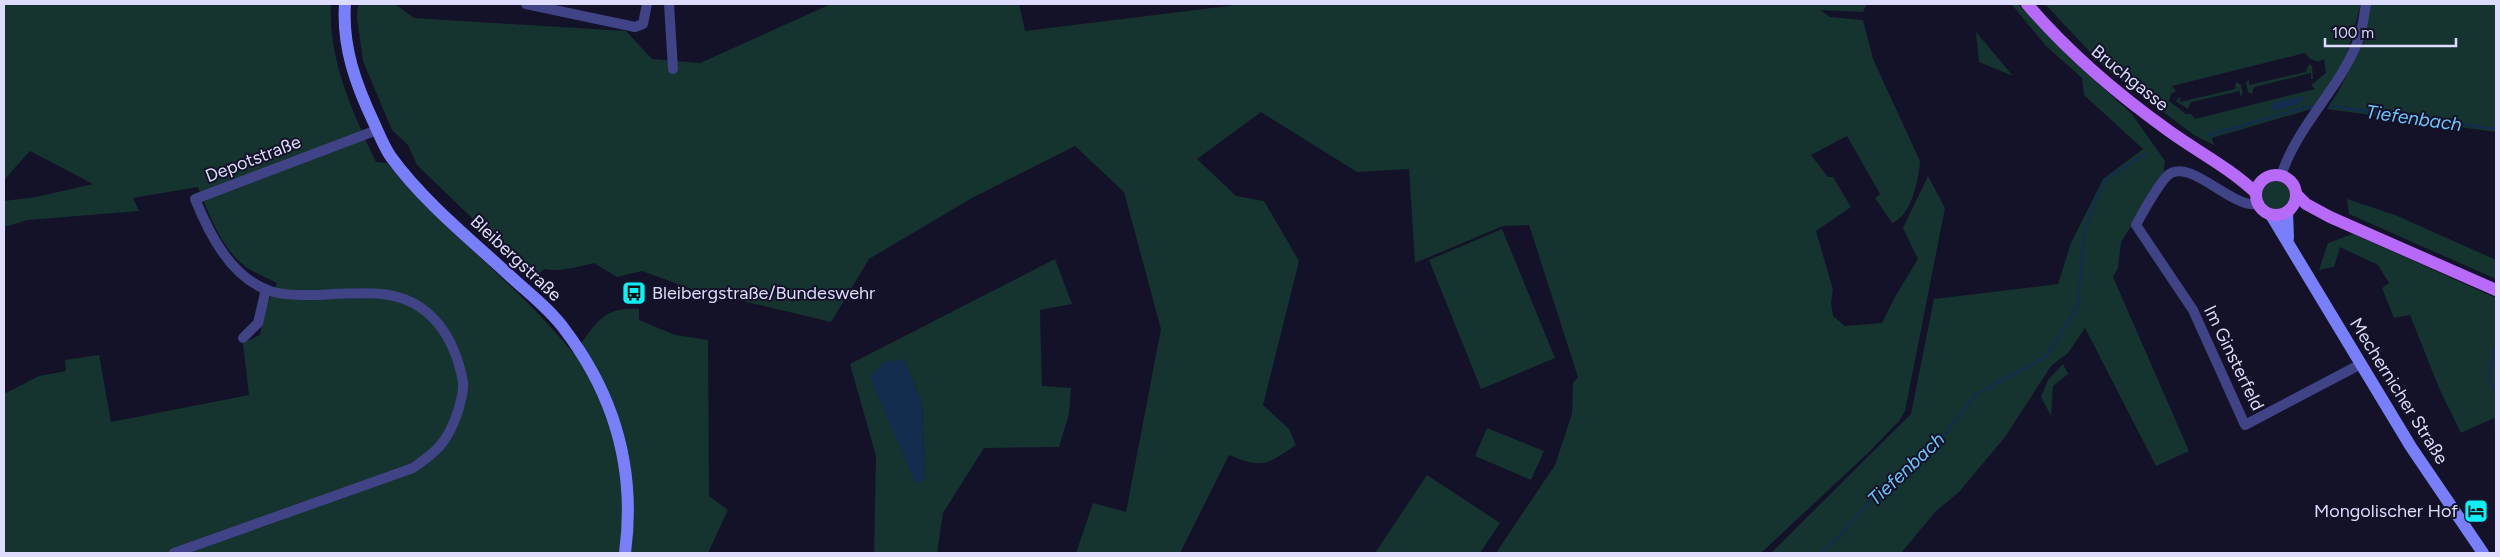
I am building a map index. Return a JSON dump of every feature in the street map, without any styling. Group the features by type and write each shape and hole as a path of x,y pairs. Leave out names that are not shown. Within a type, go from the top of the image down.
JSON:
{"main road":[{"name":"Bruchgasse","path":"2027,4 2060,40 2112,88 2177,137 2222,166 2256,198"},
{"name":"Bruchgasse","path":"2222,166 2264,179"},
{"path":"2330,217 2305,210 2289,210 2280,215 2271,215 2263,211 2256,198 2258,186 2264,179 2271,176 2281,176 2291,183 2296,194 2306,204 2330,217 2496,290"},
{"path":"2289,210 2296,194"}],"street":[{"name":"Bleibergstraße","path":"345,4 347,52 359,92 391,156 418,189 564,329 599,382 614,416 628,486 628,528 625,553"},
{"path":"526,4 635,27 643,24 647,4"},
{"path":"669,4 673,69"},
{"path":"2281,176 2291,150 2331,90 2358,39 2366,4"},
{"name":"Depotstraße","path":"266,290 239,271 217,245 195,199 377,130"},
{"name":"Im Ginsterfeld","path":"2256,198 2250,205 2239,202 2188,173 2176,172 2165,178 2136,225 2193,310 2245,425 2361,364"},
{"name":"Mechernicher Straße","path":"2289,210 2286,222 2289,246"},
{"name":"Mechernicher Straße","path":"2271,215 2411,447 2483,553"},
{"path":"174,553 413,468 433,455 450,434 464,390 459,359 454,346 435,318 410,302 383,294 293,295 266,290 258,323 243,338"}],"green space":[{"path":"4,4 331,4 331,25 338,66 351,105 376,162 387,163 432,212 528,304 573,353 600,320 615,311 626,309 639,309 639,320 675,335 708,340 709,496 728,510 708,553 4,553 4,394 39,376 66,371 65,360 99,355 111,422 249,395 243,343 260,335 264,311 277,283 246,267 237,260 217,230 198,187 133,198 139,211 28,220 4,227 4,201 36,197 93,184 30,151 4,180"},
{"path":"358,4 395,4 414,18 626,31 652,59 700,63 831,4 1019,4 1025,31 1244,4 1867,4 1863,12 1820,10 1830,17 1863,20 1873,59 1920,161 1916,187 1909,205 1899,219 1892,223 1875,198 1880,194 1847,136 1811,155 1828,177 1833,177 1851,207 1816,231 1833,290 1831,303 1833,316 1845,326 1882,323 1918,259 1903,228 1928,176 1945,208 1905,411 1900,420 1868,453 1761,553 1496,553 1555,465 1572,414 1573,383 1578,377 1529,225 1503,226 1415,263 1409,169 1357,172 1261,112 1197,159 1236,196 1264,201 1299,261 1263,405 1289,429 1296,445 1271,461 1264,463 1250,462 1229,455 1180,553 1076,553 1093,503 1126,512 1161,329 1124,192 1075,146 972,198 869,259 831,322 692,289 642,271 617,277 594,263 563,269 544,269 535,279 417,165 408,145 392,130 363,61 357,18"},
{"path":"2018,4 2074,62 2131,113 2165,161 2163,176 2121,242 2118,268 2113,277 2189,451 2156,466 2085,328 2068,353 2051,366 2005,437 1959,492 1936,511 1901,553 1771,553 1911,414 1934,299 2058,284 2071,243 2103,179 2143,149 2084,95 2082,78 2047,47 2012,5"},
{"path":"2045,4 2361,4 2346,58 2315,108 2212,138 2214,145 2194,135 2106,69","holes":["2305,53 2309,58 2318,62 2324,59 2326,73 2311,85 2315,89 2195,119 2191,114 2186,114 2169,101 2171,94 2176,91 2172,86"]},
{"path":"2370,4 2496,4 2496,132 2327,109 2338,92 2368,33 2366,28"},
{"path":"1976,32 2013,76 1979,62"},
{"path":"2309,64 2312,66 2313,79 2311,79 2311,73 2254,87 2252,94 2248,92 2246,83 2249,79 2249,85 2306,72"},
{"path":"2236,82 2241,85 2243,93 2240,97 2240,91 2191,102 2188,109 2176,101 2180,96 2180,102 2235,89"},
{"path":"2276,180 2287,184 2291,195 2287,206 2276,210 2265,206 2261,195 2265,184"},
{"path":"2347,199 2395,215 2496,260 2496,279 2349,214"},
{"path":"1502,229 1555,358 1481,389 1429,260"},
{"path":"2353,234 2496,298 2496,439 2494,418 2461,433 2439,388 2410,315 2394,318 2382,288 2389,283 2378,265 2340,247 2334,267 2319,270 2328,243"},
{"path":"1055,259 1072,304 1040,310 1042,386 1071,388 1069,414 1059,447 984,448 943,513 937,553 874,553 876,456 850,364","holes":["904,360 922,404 925,481"]},
{"path":"2063,364 2068,374 2053,386 2051,416 2041,397 2048,380"},
{"path":"1487,428 1544,451 1531,480 1475,456"},
{"path":"1427,475 1500,523 1480,553 1375,553"}],"water":[{"path":"2303,96 2304,99 2301,103 2274,111 2271,109 2272,103"},
{"path":"904,359 922,404 925,480 915,483 870,377 884,362"}],"waterway":[{"name":"Tiefenbach","path":"2209,135 2310,106"},
{"name":"Tiefenbach","path":"2331,106 2496,129"},
{"name":"Tiefenbach","path":"1820,553 1839,537 1880,489 1933,449 1976,394 2046,357 2078,306 2084,233 2096,200 2107,178 2145,154"},
{"path":"2496,345 2488,379 2496,391"}],"place":[{"name":"Bleibergstraße/Bundeswehr","path":"634,293"},
{"name":"Mongolischer Hof","path":"2476,511"}]}
